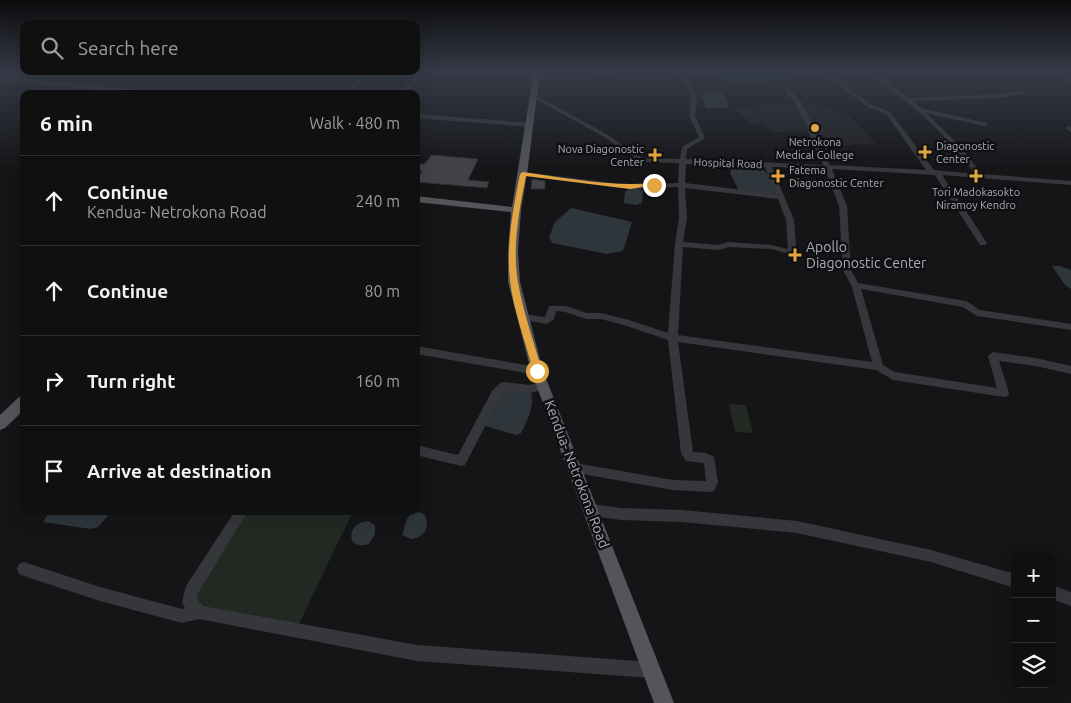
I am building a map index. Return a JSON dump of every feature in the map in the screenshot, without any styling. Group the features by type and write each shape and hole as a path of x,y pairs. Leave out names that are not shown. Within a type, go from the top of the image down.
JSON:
{"main road":[{"name":"Kendua- Netrokona Road","path":"534,105 516,210 513,251 514,282 537,371 664,703"},
{"path":"420,199 516,210"},
{"path":"0,424 20,405"}],"street":[{"name":"Hospital Road","path":"549,105 606,136 636,157 645,160 826,166 1071,182"},
{"path":"575,468 673,485 710,486 712,482 710,461 706,458 690,457 687,453 673,338 679,244 683,218 681,185 684,148 702,138 692,116 695,105"},
{"path":"799,105 813,132 814,141 832,175 842,206 847,270 855,285 878,367"},
{"path":"868,105 888,113 935,173 983,243"},
{"path":"913,105 934,121 962,151 981,177"},
{"path":"918,109 985,124"},
{"path":"420,116 531,126"},
{"path":"679,244 719,248 728,244 772,247 793,255 790,220 768,165"},
{"path":"523,174 537,174 539,177 630,187 681,185 781,197"},
{"path":"855,285 966,304 977,313 1071,328"},
{"path":"523,317 547,320 551,317 552,309 558,308 586,316 602,316 626,322 673,338 878,367 893,376 1004,393 993,356 1036,362 1071,370"},
{"path":"420,351 537,371"},
{"path":"420,451 460,461 496,394 504,386 530,389 543,386"},
{"path":"591,510 621,514 682,516 797,527 931,556 1011,580"},
{"path":"199,612 189,602 189,596 239,515"},
{"path":"24,569 100,594 182,616 199,612 417,653 651,670"},
{"path":"1056,593 1071,599"}],"shaded area":[{"path":"705,105 729,105 725,108 706,108"},
{"name":"Netrokona Medical College","path":"764,105 816,105 848,115 876,143 826,147 807,132 775,132 762,125 751,123 733,108"},
{"path":"753,165 766,172 776,192 774,195 743,192 738,189 730,173 731,169"},
{"path":"629,189 643,191 642,203 636,205 624,203 625,192"},
{"path":"571,208 632,222 623,251 607,254 552,243 549,237 555,222"},
{"path":"1052,266 1060,266 1071,270 1071,289 1065,285"},
{"path":"505,387 530,390 532,395 528,418 521,433 516,435 485,426"},
{"path":"729,404 746,405 753,433 735,432"},
{"path":"420,513 424,514 427,523 426,530 417,538 412,539 402,535 410,515 420,515"},
{"path":"47,515 108,515 98,527 91,529 43,522"},
{"path":"245,515 351,515 297,628 205,608 196,599 199,584"},
{"path":"368,521 375,525 375,534 369,544 356,544 352,541 352,531 356,526"}],"building":[{"path":"431,155 478,159 468,180 489,182 487,188 420,182 422,171 420,171 420,164 425,164"},
{"path":"532,179 545,181 545,189 531,189"}],"place":[{"name":"Netrokona Medical College","path":"815,128"},
{"name":"Diagonostic Center","path":"925,152"},
{"name":"Nova Diagonostic Center","path":"655,155"},
{"name":"Fatema Diagonostic Center","path":"778,176"},
{"name":"Tori Madokasokto Niramoy Kendro","path":"976,176"},
{"name":"Apollo Diagonostic Center","path":"795,255"}],"route":[{"path":"537,371 514,282 513,251 516,210 523,174 537,174 539,177 630,187 654,185"}]}
